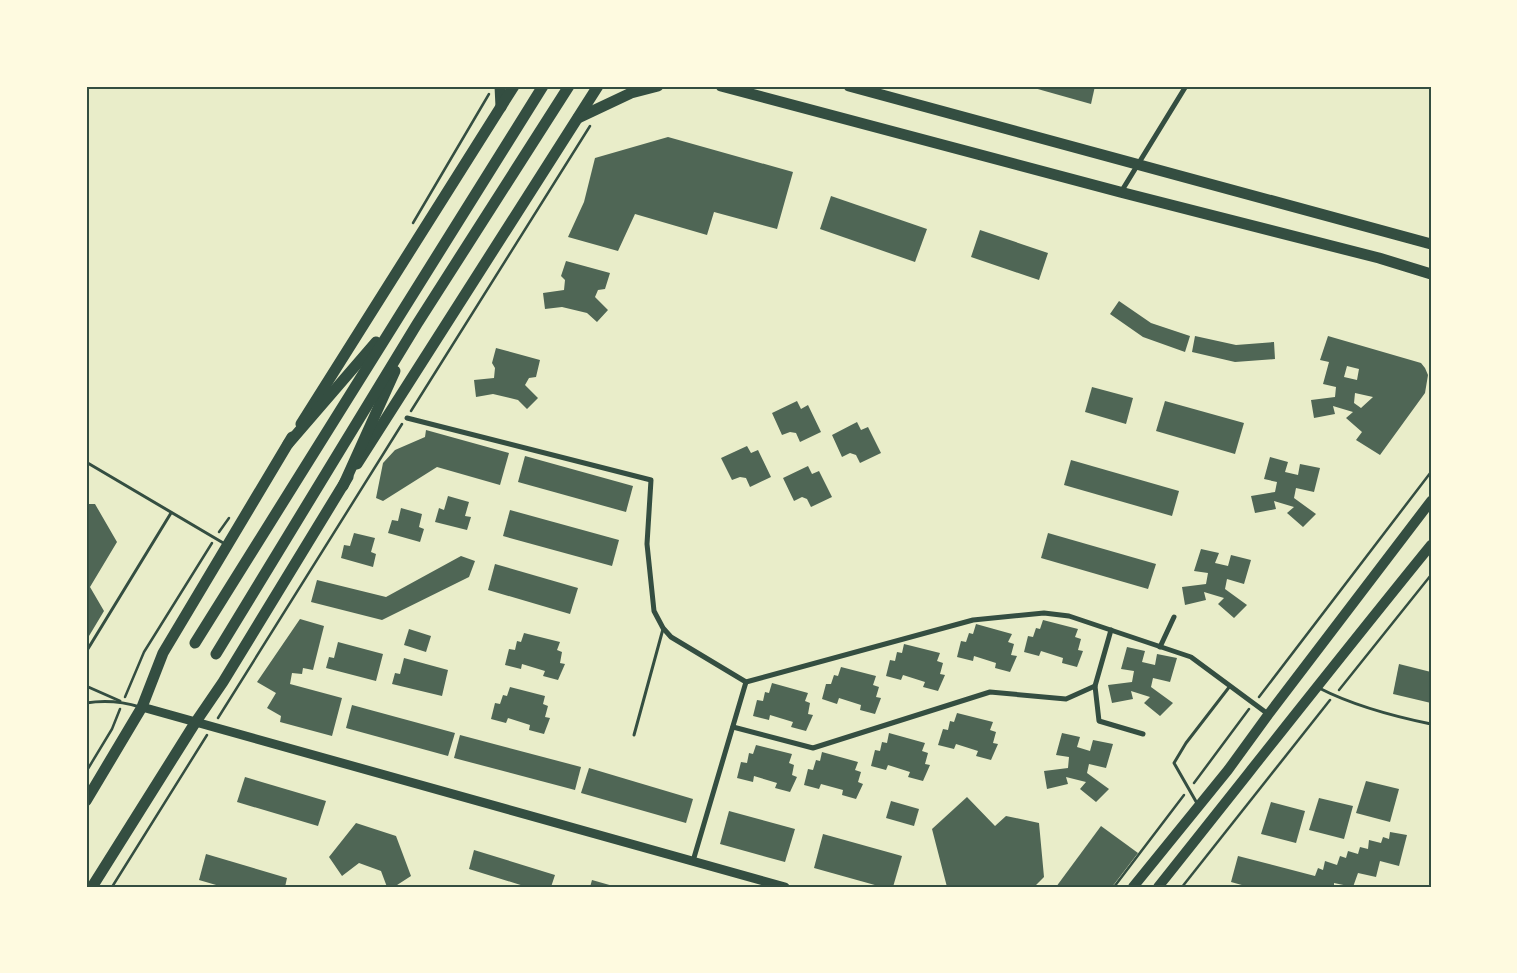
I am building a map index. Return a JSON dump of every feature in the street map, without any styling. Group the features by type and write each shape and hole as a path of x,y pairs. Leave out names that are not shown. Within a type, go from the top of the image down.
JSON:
{"main road":[{"path":"500,86 501,107"},
{"path":"86,800 142,707 163,653 288,444 514,86"},
{"path":"195,642 543,86"},
{"path":"216,654 417,324 569,86"},
{"path":"92,887 195,723 223,682 343,486 598,86"},
{"path":"578,118 631,93 658,86"},
{"path":"722,86 1120,192 1370,256 1431,274"},
{"path":"849,86 1431,244"},
{"path":"288,444 400,314"},
{"path":"343,486 417,324"},
{"path":"1133,887 1228,770 1431,501"},
{"path":"1158,887 1431,545"}],"street":[{"path":"1120,192 1186,86"},
{"path":"406,418 651,480 647,544 654,611 663,628 671,637 746,682 973,620 1044,613 1069,616 1191,657 1268,715"},
{"path":"1160,647 1174,617"},
{"path":"1111,630 1095,686 1099,721 1143,734"},
{"path":"693,862 746,682"},
{"path":"733,727 813,748 990,692 1066,699 1095,686"},
{"path":"142,707 785,887"}],"lane":[{"path":"86,462 228,546"},
{"path":"86,652 171,512"},
{"path":"634,735 663,628"},
{"path":"86,686 123,702 142,707"},
{"path":"1198,805 1174,762 1186,743 1230,686"},
{"path":"1316,687 1334,696 1392,716 1431,724"},
{"path":"86,703 103,701 123,702"}],"path":[{"path":"112,887 592,122"},
{"path":"1114,887 1431,472"},
{"path":"1182,887 1431,576"}],"building":[{"path":"1027,86 1095,86 1091,104"},
{"path":"668,137 793,172 777,229 714,212 707,235 635,214 618,251 568,237 584,202 595,158"},
{"path":"831,196 927,229 915,262 820,229"},
{"path":"980,230 1048,253 1039,280 971,257"},
{"path":"566,261 610,273 605,289 598,290 595,297 608,310 597,322 587,313 562,307 545,309 543,293 564,290 565,280 561,276"},
{"path":"1119,301 1151,323 1190,336 1185,352 1143,337 1110,314"},
{"path":"1195,336 1236,345 1274,342 1275,359 1235,362 1192,352"},
{"path":"1328,336 1421,363 1425,368 1428,375 1425,393 1380,455 1356,440 1362,432 1346,418 1353,412 1333,406 1335,414 1314,418 1311,400 1335,397 1336,387 1323,384 1329,362 1320,360","holes":["1347,366 1359,369 1357,380 1344,377","1355,393 1373,397 1361,408 1354,403"]},
{"path":"496,348 540,360 536,377 529,378 525,385 538,398 527,409 518,400 493,394 476,397 474,380 494,378 495,368 492,363"},
{"path":"1092,387 1133,398 1126,424 1085,412"},
{"path":"797,401 801,409 808,405 821,432 800,442 796,433 790,432 782,435 772,413"},
{"path":"1165,401 1244,423 1235,454 1156,431"},
{"path":"857,422 861,430 868,427 881,453 860,463 856,455 850,453 842,457 832,435"},
{"path":"426,430 509,453 500,485 437,467 383,501 376,498 383,463 395,450 425,437"},
{"path":"747,446 751,453 758,450 771,477 750,487 746,478 740,477 732,480 721,458"},
{"path":"525,456 633,486 626,512 518,482"},
{"path":"1270,457 1288,462 1285,472 1298,475 1300,464 1320,468 1314,492 1296,488 1294,498 1316,514 1303,527 1287,513 1294,507 1274,501 1276,509 1255,513 1251,496 1275,492 1277,482 1264,479"},
{"path":"1071,460 1179,491 1172,516 1064,485"},
{"path":"808,466 812,474 819,471 832,497 811,507 807,499 802,497 794,501 783,478"},
{"path":"448,496 469,502 465,516 471,517 467,530 435,522 439,508 444,510"},
{"path":"86,504 95,504 117,542 90,587 104,611 89,636 86,636"},
{"path":"401,508 422,514 419,527 424,529 420,542 388,533 392,520 398,521"},
{"path":"510,510 619,540 612,566 503,536"},
{"path":"354,533 375,538 371,552 376,554 373,567 341,558 344,545 350,546"},
{"path":"1048,533 1156,564 1148,589 1041,558"},
{"path":"1201,549 1219,553 1215,563 1228,566 1231,555 1251,560 1244,584 1227,579 1225,589 1247,605 1234,618 1218,604 1224,598 1204,592 1206,600 1185,605 1182,587 1206,584 1208,573 1194,571"},
{"path":"461,556 475,561 469,577 382,620 311,602 317,580 386,597"},
{"path":"495,564 578,588 570,614 488,590"},
{"path":"300,619 324,626 313,670 303,668 302,674 292,673 290,684 342,698 332,736 280,722 281,716 267,708 276,693 257,682"},
{"path":"1043,620 1078,629 1075,637 1081,639 1078,650 1083,651 1077,667 1062,663 1063,658 1041,651 1039,656 1024,652 1028,636 1033,637 1036,628 1040,629"},
{"path":"976,624 1012,634 1008,642 1014,644 1011,655 1017,656 1010,672 995,668 996,663 974,656 973,661 957,657 961,641 966,642 969,633 973,634"},
{"path":"409,629 431,636 426,652 404,645"},
{"path":"524,633 560,642 557,650 562,652 560,663 565,664 558,680 543,676 545,671 522,664 521,669 505,665 509,649 515,650 517,641 521,642"},
{"path":"338,642 383,654 376,681 326,668 329,657 334,658"},
{"path":"904,644 940,653 937,661 943,663 940,674 945,675 938,691 923,687 925,682 903,675 901,680 886,676 890,660 895,661 897,652 902,653"},
{"path":"1127,647 1145,651 1142,662 1155,665 1157,654 1177,658 1170,682 1153,678 1151,687 1173,703 1160,716 1144,703 1150,697 1131,691 1133,699 1112,703 1108,685 1132,682 1134,671 1121,669"},
{"path":"404,658 448,670 442,696 392,684 395,673 400,674"},
{"path":"1399,664 1431,672 1431,703 1393,694"},
{"path":"841,667 876,676 873,685 879,687 876,697 881,698 875,714 860,710 861,705 839,698 837,704 822,699 826,684 831,684 834,675 838,676"},
{"path":"772,683 808,693 805,701 810,703 808,714 813,715 806,731 791,727 793,722 770,715 769,720 753,716 757,700 763,701 765,692 769,693"},
{"path":"510,687 545,696 543,704 548,706 545,717 550,718 544,734 529,730 530,725 508,718 506,723 491,719 495,703 500,704 503,695 507,696"},
{"path":"352,705 455,733 448,756 346,728"},
{"path":"957,713 993,722 990,730 996,732 993,743 998,744 991,760 976,756 978,751 956,744 954,749 938,745 943,729 948,730 950,721 954,722"},
{"path":"889,733 925,743 922,751 928,753 925,764 930,765 923,781 908,777 910,772 888,765 886,770 871,766 875,750 880,751 882,742 887,743"},
{"path":"1062,733 1080,737 1077,747 1090,751 1093,740 1113,744 1106,768 1089,764 1087,773 1109,789 1096,802 1080,789 1086,782 1066,777 1068,784 1047,789 1044,771 1068,768 1069,757 1056,755"},
{"path":"460,735 581,767 575,790 454,758"},
{"path":"756,745 792,754 789,763 794,765 792,775 797,777 790,792 775,788 777,783 754,776 753,782 737,778 741,762 747,763 749,753 753,754"},
{"path":"822,752 858,762 855,770 861,772 858,782 863,784 856,799 842,795 843,790 821,784 819,789 804,785 808,769 813,770 816,760 820,761"},
{"path":"589,768 693,799 686,823 581,793"},
{"path":"245,777 326,801 318,826 237,802"},
{"path":"1366,781 1399,789 1390,822 1356,813"},
{"path":"967,797 995,826 1006,816 1039,823 1044,877 1034,887 947,887 932,829"},
{"path":"1319,798 1353,806 1344,839 1309,830"},
{"path":"891,801 919,809 914,826 886,818"},
{"path":"1271,802 1305,811 1296,843 1261,834"},
{"path":"729,811 795,829 785,862 720,844"},
{"path":"356,823 396,836 411,876 394,887 387,887 381,871 359,863 342,876 329,857"},
{"path":"1101,826 1138,853 1112,887 1056,887"},
{"path":"1390,832 1407,835 1399,866 1380,861 1376,877 1358,873 1353,887 1334,883 1334,887 1249,887 1231,882 1238,856 1315,876 1318,868 1323,870 1325,861 1337,865 1340,856 1346,858 1348,851 1358,854 1360,847 1368,849 1369,840 1381,843 1383,837 1389,839"},
{"path":"823,834 902,856 893,887 882,887 814,868"},
{"path":"474,850 555,875 551,887 527,887 469,869"},
{"path":"206,854 287,878 285,887 223,887 199,880"},
{"path":"592,880 613,886 613,887 590,887"}]}
